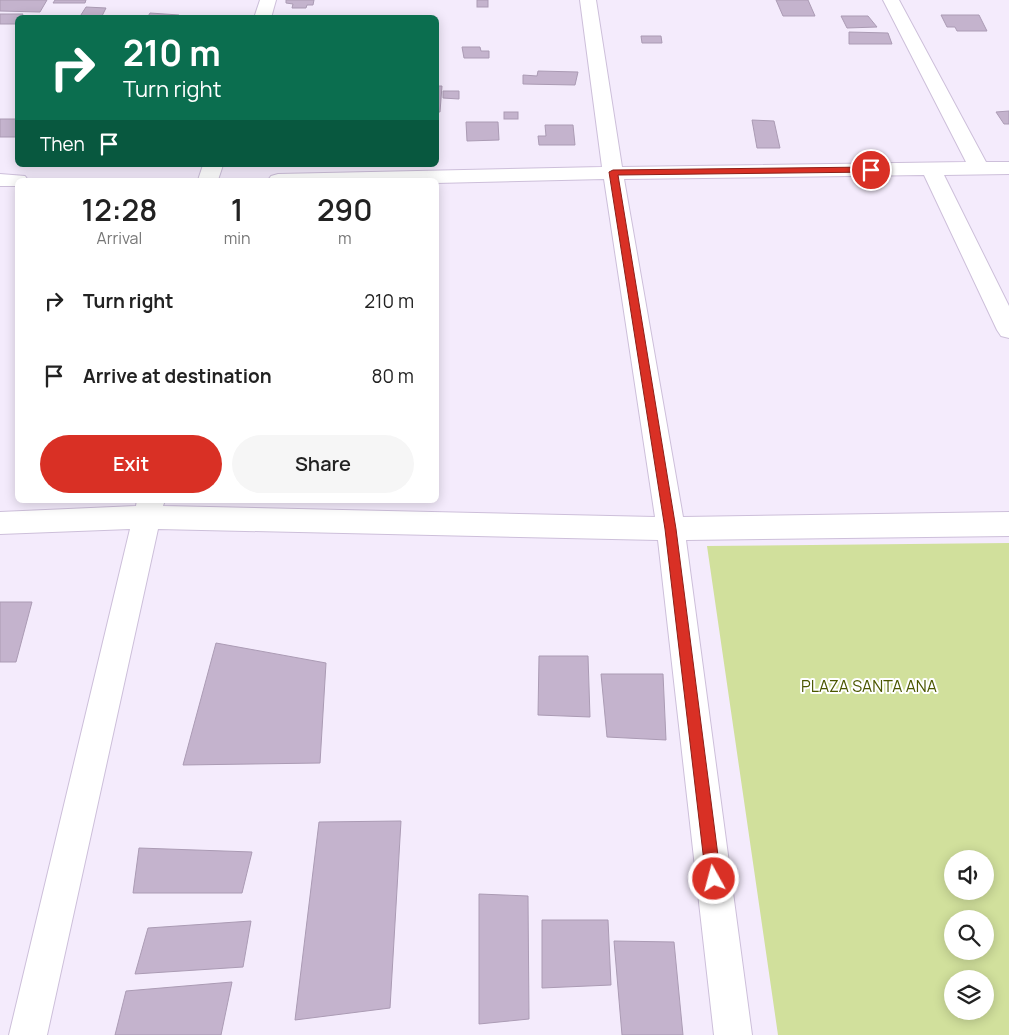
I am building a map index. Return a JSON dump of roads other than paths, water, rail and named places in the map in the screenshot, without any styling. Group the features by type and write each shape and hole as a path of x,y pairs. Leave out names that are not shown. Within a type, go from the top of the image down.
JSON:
{"street":[{"path":"263,15 268,0"},
{"path":"588,0 613,172 671,529 733,1035"},
{"path":"890,0 979,168"},
{"path":"362,178 613,172 1009,168"},
{"path":"931,169 1009,330"},
{"path":"0,180 15,180"},
{"path":"28,1035 148,509"},
{"path":"0,523 148,509 671,529 1009,524"}],"park label":[{"name":"PLAZA SANTA ANA","path":"869,686"}]}
